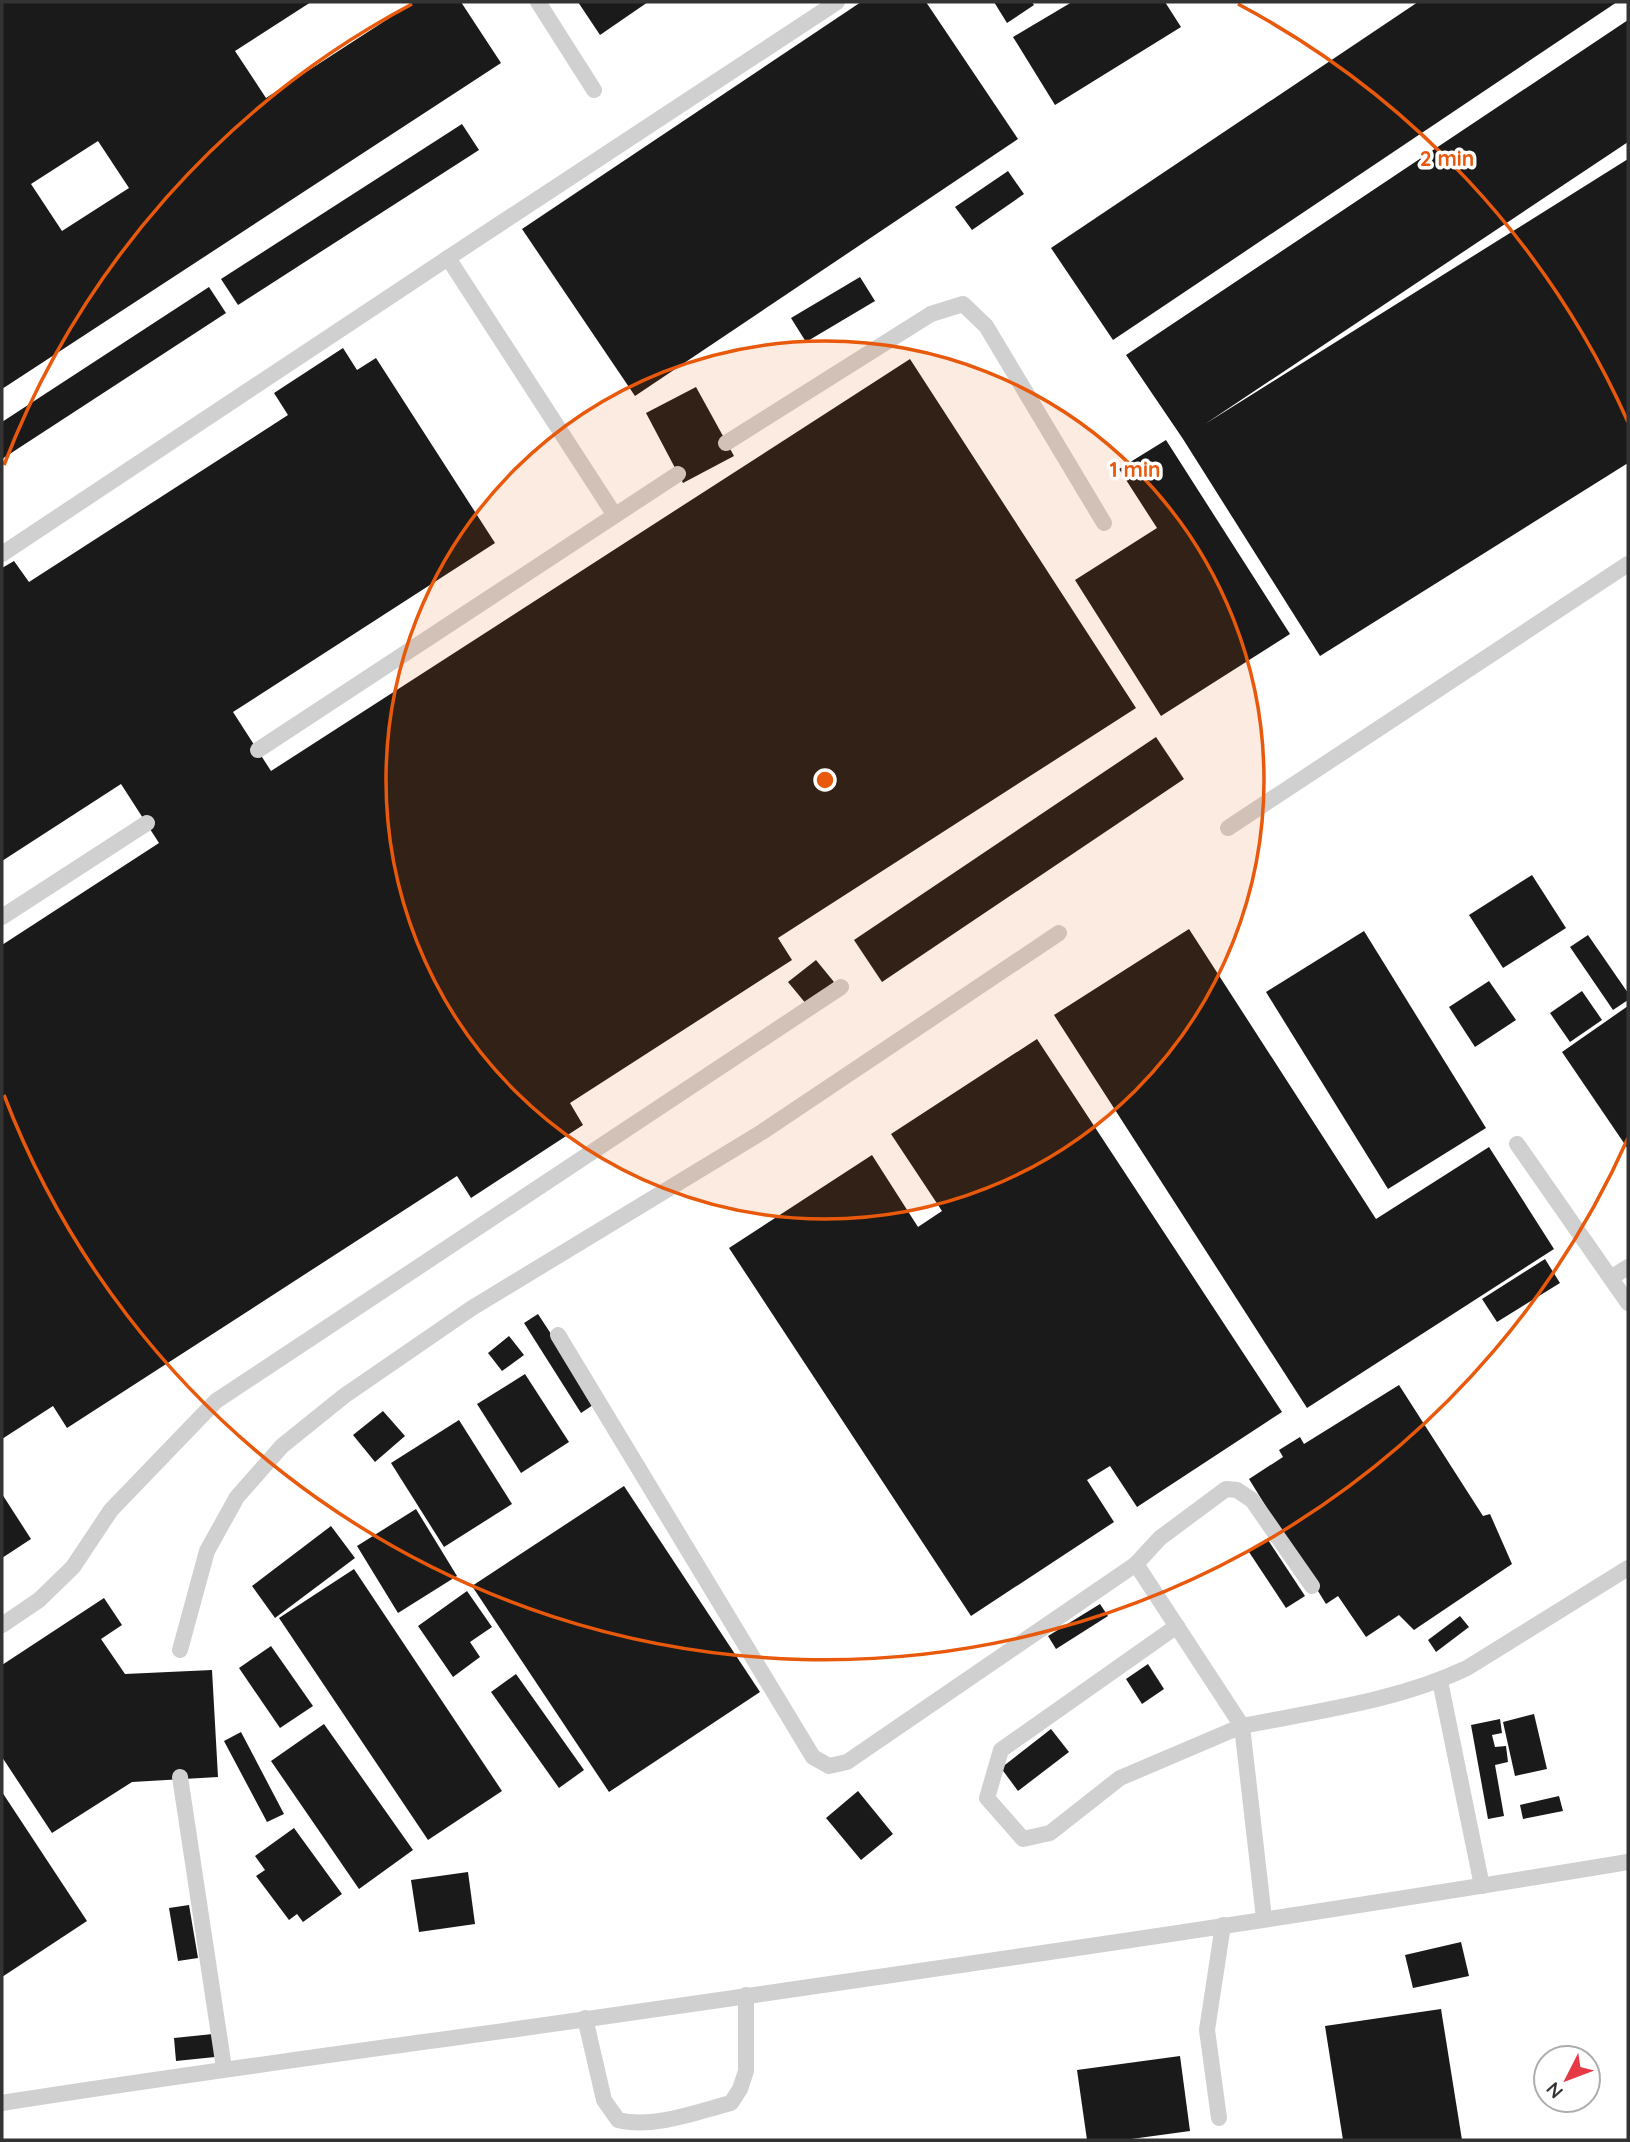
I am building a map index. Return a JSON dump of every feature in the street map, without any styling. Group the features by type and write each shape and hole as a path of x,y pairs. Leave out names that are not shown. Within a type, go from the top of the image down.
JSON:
{"lane":[{"path":"538,2 594,90"},
{"path":"2,554 837,2"},
{"path":"448,258 614,514"},
{"path":"726,443 931,314 963,304 986,326 1104,523"},
{"path":"258,750 678,474"},
{"path":"1228,828 1628,564"},
{"path":"2,917 147,823"},
{"path":"180,1650 207,1551 237,1497 282,1446 344,1396 472,1308 762,1132 1059,933"},
{"path":"2,1625 39,1600 73,1567 111,1510 216,1401 841,987"},
{"path":"1517,1144 1628,1303"},
{"path":"1612,1277 1628,1267"},
{"path":"558,1335 813,1757 829,1766 847,1762 1136,1563 1160,1538 1226,1489 1237,1490 1252,1500 1312,1586"},
{"path":"1136,1563 1242,1726 1264,1919"},
{"path":"1177,1626 1001,1750 987,1798 1023,1839 1050,1833 1120,1778 1242,1726 1378,1699 1440,1681 1467,1668 1628,1568"},
{"path":"1440,1681 1482,1886"},
{"path":"180,1777 224,2068"},
{"path":"2,2103 224,2068 1264,1919 1628,1861"},
{"path":"1219,2118 1207,2030 1223,1925"},
{"path":"585,2018 604,2100 618,2120 632,2124 731,2103 740,2089 746,2071 746,1995"}],"building":[{"path":"2,2 311,2 235,51 266,98 414,2 461,2 501,63 2,389","holes":["98,141 129,188 62,231 31,184"]},
{"path":"578,2 648,2 600,35"},
{"path":"861,2 926,2 1018,139 635,396 522,229"},
{"path":"994,2 1032,2 1034,5 1007,23"},
{"path":"1072,2 1165,2 1181,27 1055,105 1013,37"},
{"path":"1418,2 1617,2 1113,340 1051,248"},
{"path":"1628,20 1628,142 1205,424 1628,159 1628,463 1320,656 1183,439 1126,355"},
{"path":"462,124 479,150 238,305 221,279"},
{"path":"1008,171 1024,194 972,230 955,207"},
{"path":"860,277 875,301 806,342 791,318"},
{"path":"209,287 226,313 2,459 2,422"},
{"path":"343,348 357,370 376,358 495,543 233,712 271,771 910,359 1136,708 778,938 792,960 570,1103 583,1125 471,1198 457,1176 67,1428 53,1406 2,1439 2,945 159,843 121,784 2,861 2,568 14,561 29,582 288,415 274,393"},
{"path":"696,387 734,456 683,483 646,413"},
{"path":"1166,440 1290,634 1161,716 1075,580 1157,528 1119,469"},
{"path":"1156,737 1184,779 882,982 854,940"},
{"path":"1532,875 1566,928 1503,968 1469,915"},
{"path":"1189,929 1376,1219 1489,1147 1554,1249 1307,1408 1054,1015"},
{"path":"1364,931 1486,1128 1388,1189 1266,992"},
{"path":"1588,935 1628,993 1628,1000 1613,1010 1570,947"},
{"path":"816,960 834,982 807,1005 788,982"},
{"path":"1489,981 1516,1020 1475,1047 1449,1007"},
{"path":"1582,991 1602,1020 1570,1042 1550,1013"},
{"path":"1628,1006 1628,1149 1562,1052"},
{"path":"1037,1039 1282,1412 1137,1507 1110,1466 1087,1480 1114,1522 971,1616 729,1248 872,1155 918,1227 942,1211 891,1134"},
{"path":"1545,1259 1560,1283 1497,1322 1482,1299"},
{"path":"538,1314 596,1403 581,1413 524,1323"},
{"path":"509,1336 524,1355 502,1371 488,1353"},
{"path":"525,1374 569,1442 521,1473 477,1404"},
{"path":"1399,1385 1483,1516 1490,1514 1512,1564 1414,1630 1399,1615 1366,1637 1338,1596 1326,1604 1249,1479 1283,1457 1279,1450 1300,1437 1304,1444"},
{"path":"383,1411 405,1436 375,1462 353,1435"},
{"path":"459,1420 512,1504 444,1547 391,1463"},
{"path":"624,1486 760,1692 609,1792 472,1586"},
{"path":"2,1494 31,1539 2,1558"},
{"path":"416,1509 457,1576 398,1613 357,1546"},
{"path":"331,1526 355,1558 275,1618 252,1586"},
{"path":"1268,1540 1305,1596 1286,1608 1249,1552"},
{"path":"354,1569 502,1791 428,1840 279,1618"},
{"path":"467,1591 492,1627 470,1642 480,1657 453,1677 418,1626"},
{"path":"104,1598 122,1625 101,1639 125,1674 212,1670 218,1777 132,1782 52,1833 2,1757 2,1665"},
{"path":"1100,1604 1108,1616 1056,1649 1048,1636"},
{"path":"1460,1616 1469,1627 1436,1652 1428,1640"},
{"path":"271,1646 313,1706 280,1728 239,1668"},
{"path":"1148,1664 1164,1689 1142,1704 1126,1679"},
{"path":"516,1674 584,1770 559,1788 491,1692"},
{"path":"1534,1714 1547,1769 1515,1776 1503,1722"},
{"path":"1500,1719 1502,1733 1492,1735 1495,1747 1506,1746 1508,1762 1495,1765 1504,1816 1488,1819 1471,1725"},
{"path":"324,1724 413,1850 359,1889 271,1761"},
{"path":"1051,1729 1069,1752 1018,1791 1001,1768"},
{"path":"241,1732 284,1814 267,1822 224,1741"},
{"path":"858,1791 893,1834 861,1860 826,1818"},
{"path":"2,1792 87,1921 2,1977"},
{"path":"1559,1796 1563,1811 1523,1819 1520,1805"},
{"path":"294,1828 342,1894 303,1922 297,1914 289,1920 256,1876 265,1870 255,1856"},
{"path":"468,1872 475,1924 419,1932 411,1880"},
{"path":"189,1905 198,1958 178,1961 169,1908"},
{"path":"1461,1942 1469,1976 1413,1988 1405,1955"},
{"path":"1441,2009 1462,2140 1343,2140 1325,2026"},
{"path":"213,2034 215,2057 176,2061 174,2038"},
{"path":"1180,2056 1190,2131 1124,2140 1087,2140 1077,2070"}]}
